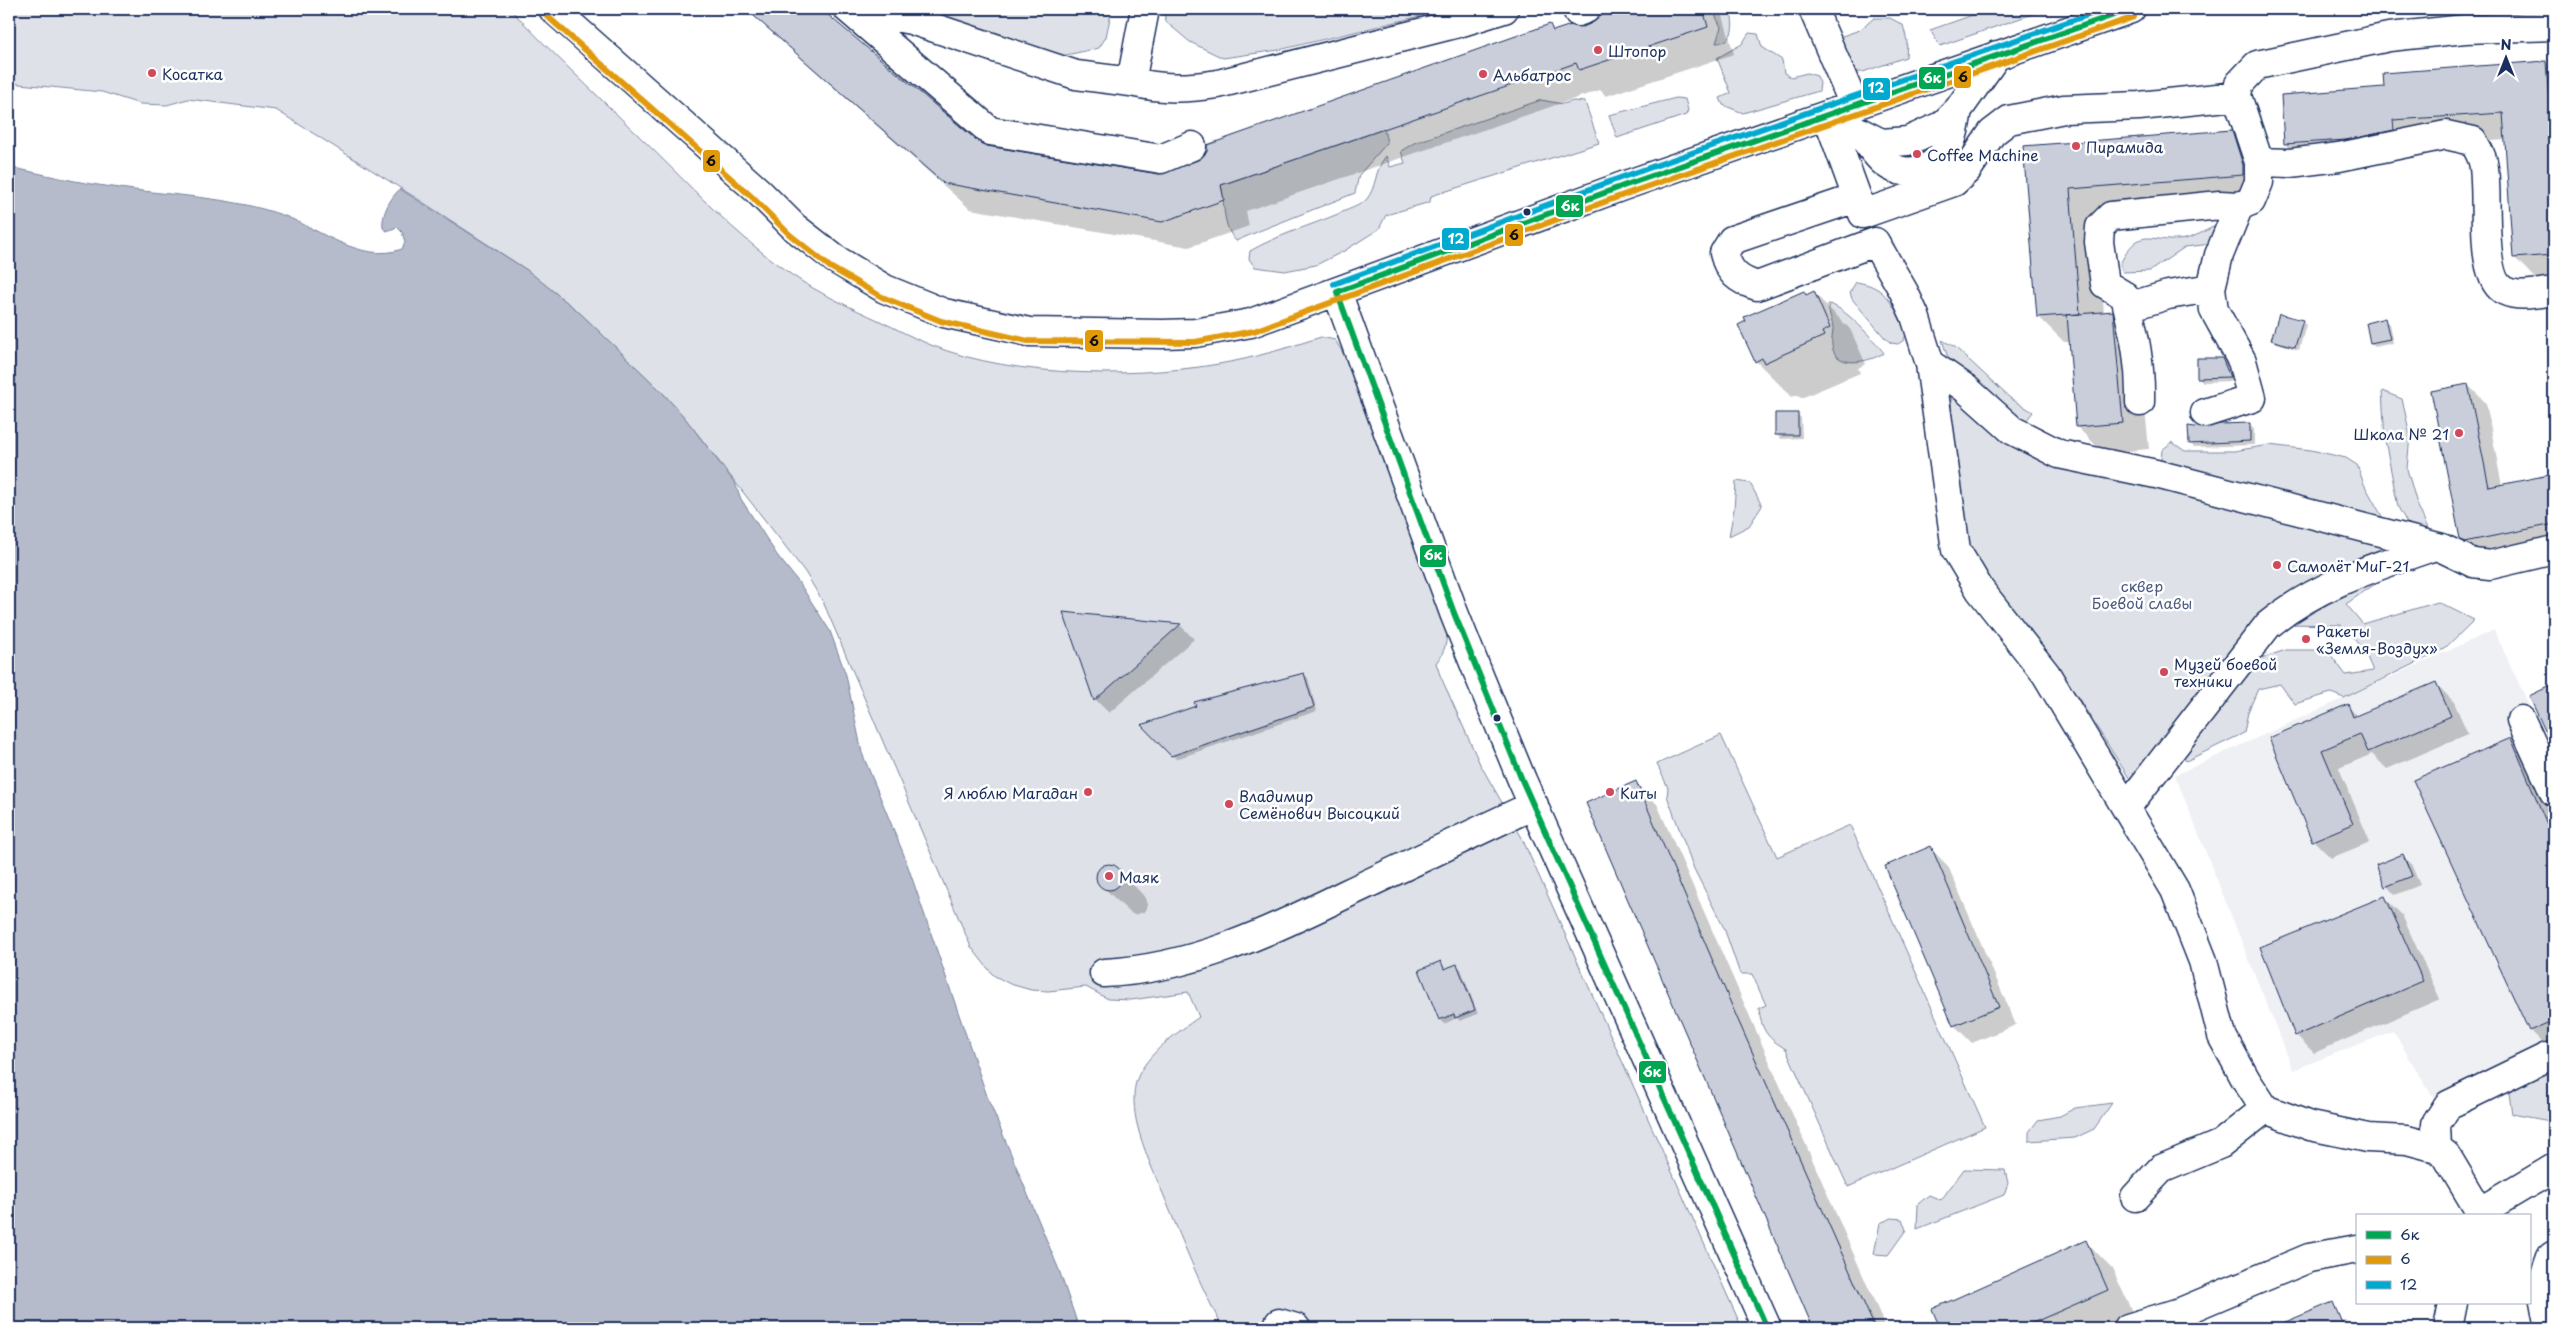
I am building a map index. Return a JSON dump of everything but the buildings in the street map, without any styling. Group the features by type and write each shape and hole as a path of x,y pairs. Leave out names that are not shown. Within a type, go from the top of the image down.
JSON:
{"street":[{"path":"848,9 990,132 1161,159 1192,146"},
{"path":"854,9 911,20 1076,75 1131,82 1163,89 1190,89 1218,84 1460,23 1504,9"},
{"path":"1131,82 1145,9"},
{"path":"1813,9 1854,105"},
{"path":"563,18 758,192 794,227 835,259 885,289 944,313 1029,332 1141,335 1195,333 1251,323 1614,190 2130,9"},
{"path":"2140,402 2141,368 2128,307 2125,296 2105,284 2099,242 2100,227 2111,216 2220,205 2239,206 2250,201 2259,182 2259,162 2237,96 2239,84 2258,65 2389,37 2465,29 2554,26"},
{"path":"1827,115 1881,142 1908,141 1942,125 1958,110 1997,55"},
{"path":"1875,242 1757,286 1743,282 1734,276 1727,267 1724,253 1732,240 1954,182 1967,170 1992,133 2009,120 2064,109 2139,106 2237,96"},
{"path":"1827,115 1875,242 1904,292 1915,316 1930,364 1956,550 1980,590 2046,674 2175,890 2203,962 2222,1036 2265,1109 2310,1126 2368,1138 2407,1140 2438,1148 2446,1155 2480,1214 2554,1168"},
{"path":"2259,162 2290,163 2339,157 2446,135 2473,141 2484,164 2489,262 2494,282 2504,291 2514,293 2554,291"},
{"path":"2204,413 2252,398 2242,362 2214,310 2211,288 2219,255 2239,206"},
{"path":"2128,307 2168,295 2211,288"},
{"path":"1337,292 1454,613 1534,805 1762,1327"},
{"path":"1930,364 1965,388 2012,430 2059,454 2156,474 2437,548 2473,563 2490,565 2554,550"},
{"path":"2126,808 2268,625 2291,606 2318,592 2383,564 2437,548"},
{"path":"2521,720 2554,792"},
{"path":"1104,973 1132,972 1220,950 1322,906 1534,805"},
{"path":"2438,1148 2436,1124 2448,1105 2547,1057"},
{"path":"2134,1196 2161,1169 2221,1144 2265,1109"},
{"path":"2128,1328 2183,1311 2309,1258 2356,1249"},
{"path":"2549,1328 2541,1285 2551,1256 2554,1254"},
{"path":"2448,1328 2453,1304"}],"shaded area":[{"path":"2494,630 2554,759 2554,1039 2433,1097 2393,1031 2293,1070 2175,775"}],"green space":[{"path":"9,9 510,9 712,208 771,259 802,282 823,294 931,345 965,356 1041,370 1122,373 1200,367 1257,356 1321,337 1335,340 1349,363 1446,626 1447,637 1445,646 1436,663 1440,675 1480,764 1521,836 1742,1328 1223,1328 1199,1279 1149,1161 1139,1133 1134,1107 1135,1084 1148,1061 1164,1044 1199,1017 1188,992 1131,1000 1108,999 1086,987 1048,991 1031,990 1010,984 993,975 971,947 824,604 805,572 685,418 662,392 579,312 527,270 276,110 188,99 167,105 140,104 102,92 9,83"},
{"path":"917,9 1112,9 1106,37 1099,48 1057,57"},
{"path":"1163,9 1450,9 1279,50 1223,58 1190,42 1166,22"},
{"path":"1712,9 1730,9 1733,25 1732,31 1723,42 1716,43 1721,27"},
{"path":"1990,9 2047,9 1940,46 1930,30"},
{"path":"1874,18 1890,18 1903,25 1907,41 1906,57 1863,72 1848,73 1836,38 1860,30"},
{"path":"1749,33 1758,34 1762,47 1782,60 1784,73 1791,77 1807,73 1817,76 1820,83 1819,91 1743,113 1723,105 1720,98 1731,93 1717,58 1742,44"},
{"path":"1676,98 1685,99 1688,110 1686,115 1617,138 1609,115"},
{"path":"1541,100 1563,104 1573,101 1585,102 1599,143 1431,196 1430,202 1386,215 1379,229 1344,251 1316,265 1285,271 1255,267 1249,259 1250,251 1261,245 1357,206 1366,200 1372,190 1379,167 1386,156 1390,167 1405,163 1401,151 1414,143"},
{"path":"1384,129 1387,143 1359,175 1355,193 1236,241 1226,222 1221,185"},
{"path":"2213,227 2217,232 2213,242 2185,247 2150,271 2123,272 2120,264 2127,251 2134,243 2141,239 2185,239"},
{"path":"1856,282 1876,288 1888,299 1907,332 1904,340 1898,344 1891,343 1852,299 1850,292"},
{"path":"1828,304 1842,310 1850,317 1884,353 1870,359 1854,362 1846,361 1835,354 1832,346 1833,327"},
{"path":"1942,340 1955,347 2010,398 2033,412 2026,421 2005,409 1949,361"},
{"name":"сквер Боевой славы","path":"1951,391 1992,423 2401,550 2321,584 2131,781 2061,671 2005,605 1966,542 1953,457"},
{"path":"2382,391 2402,399 2410,435 2407,469 2417,504 2431,535 2412,532 2398,507 2385,440"},
{"path":"2172,442 2185,451 2234,451 2269,445 2311,450 2346,458 2357,465 2364,484 2389,529 2160,469 2162,450"},
{"path":"1736,481 1750,483 1762,506 1749,526 1729,536 1734,509"},
{"path":"2382,568 2381,580 2346,604 2363,624 2438,602 2474,620 2444,649 2344,698 2331,693 2295,704 2280,684 2258,689 2248,712 2244,733 2186,761 2177,751 2252,661 2286,650 2327,650 2346,675 2373,671 2364,650 2341,625 2285,624"},
{"path":"1721,735 1777,857 1850,825 1985,1127 1848,1187 1786,1049 1774,1041 1763,1028 1759,1008 1766,1005 1752,974 1740,974 1724,928 1694,869 1667,796 1668,788 1657,764"},
{"path":"2554,1061 2554,1119 2550,1121 2512,1114 2508,1086"},
{"path":"2112,1103 2094,1129 2075,1138 2029,1141 2029,1132 2038,1120 2060,1116 2075,1108"},
{"path":"1964,1169 2005,1170 2008,1183 2004,1195 1917,1229 1918,1204 1929,1195 1941,1200"},
{"path":"1892,1218 1902,1219 1906,1230 1888,1255 1874,1254 1880,1223"}],"water":[{"path":"9,167 74,181 243,204 285,216 341,243 356,249 372,252 402,249 405,242 402,232 397,227 387,231 383,228 383,218 387,207 400,189 527,270 579,312 662,392 685,418 735,483 741,499 830,631 846,675 862,753 904,855 987,1096 1059,1270 1079,1328 9,1328"}],"transit line":[{"name":"12","path":"1334,284 1620,178 2105,9"},
{"name":"6к","path":"1337,292 1623,186 2131,9"},
{"name":"6","path":"547,16 752,197 789,234 830,267 882,297 941,321 1028,341 1195,342 1254,331 1626,194 2134,17"},
{"name":"6к","path":"1337,292 1454,613 1522,780 1767,1328"}],"place":[{"name":"Штопор","path":"1598,50"},
{"name":"Косатка","path":"152,73"},
{"name":"Альбатрос","path":"1483,74"},
{"name":"Пирамида","path":"2076,146"},
{"name":"Coffee Machine","path":"1917,154"},
{"name":"Школа № 21","path":"2459,433"},
{"name":"Самолёт МиГ-21","path":"2277,565"},
{"name":"Ракеты «Земля-Воздух»","path":"2306,639"},
{"name":"Музей боевой техники","path":"2164,672"},
{"name":"Я люблю Магадан","path":"1088,792"},
{"name":"Киты","path":"1610,792"},
{"name":"Владимир Семёнович Высоцкий","path":"1229,804"},
{"name":"Маяк","path":"1109,876"}]}
